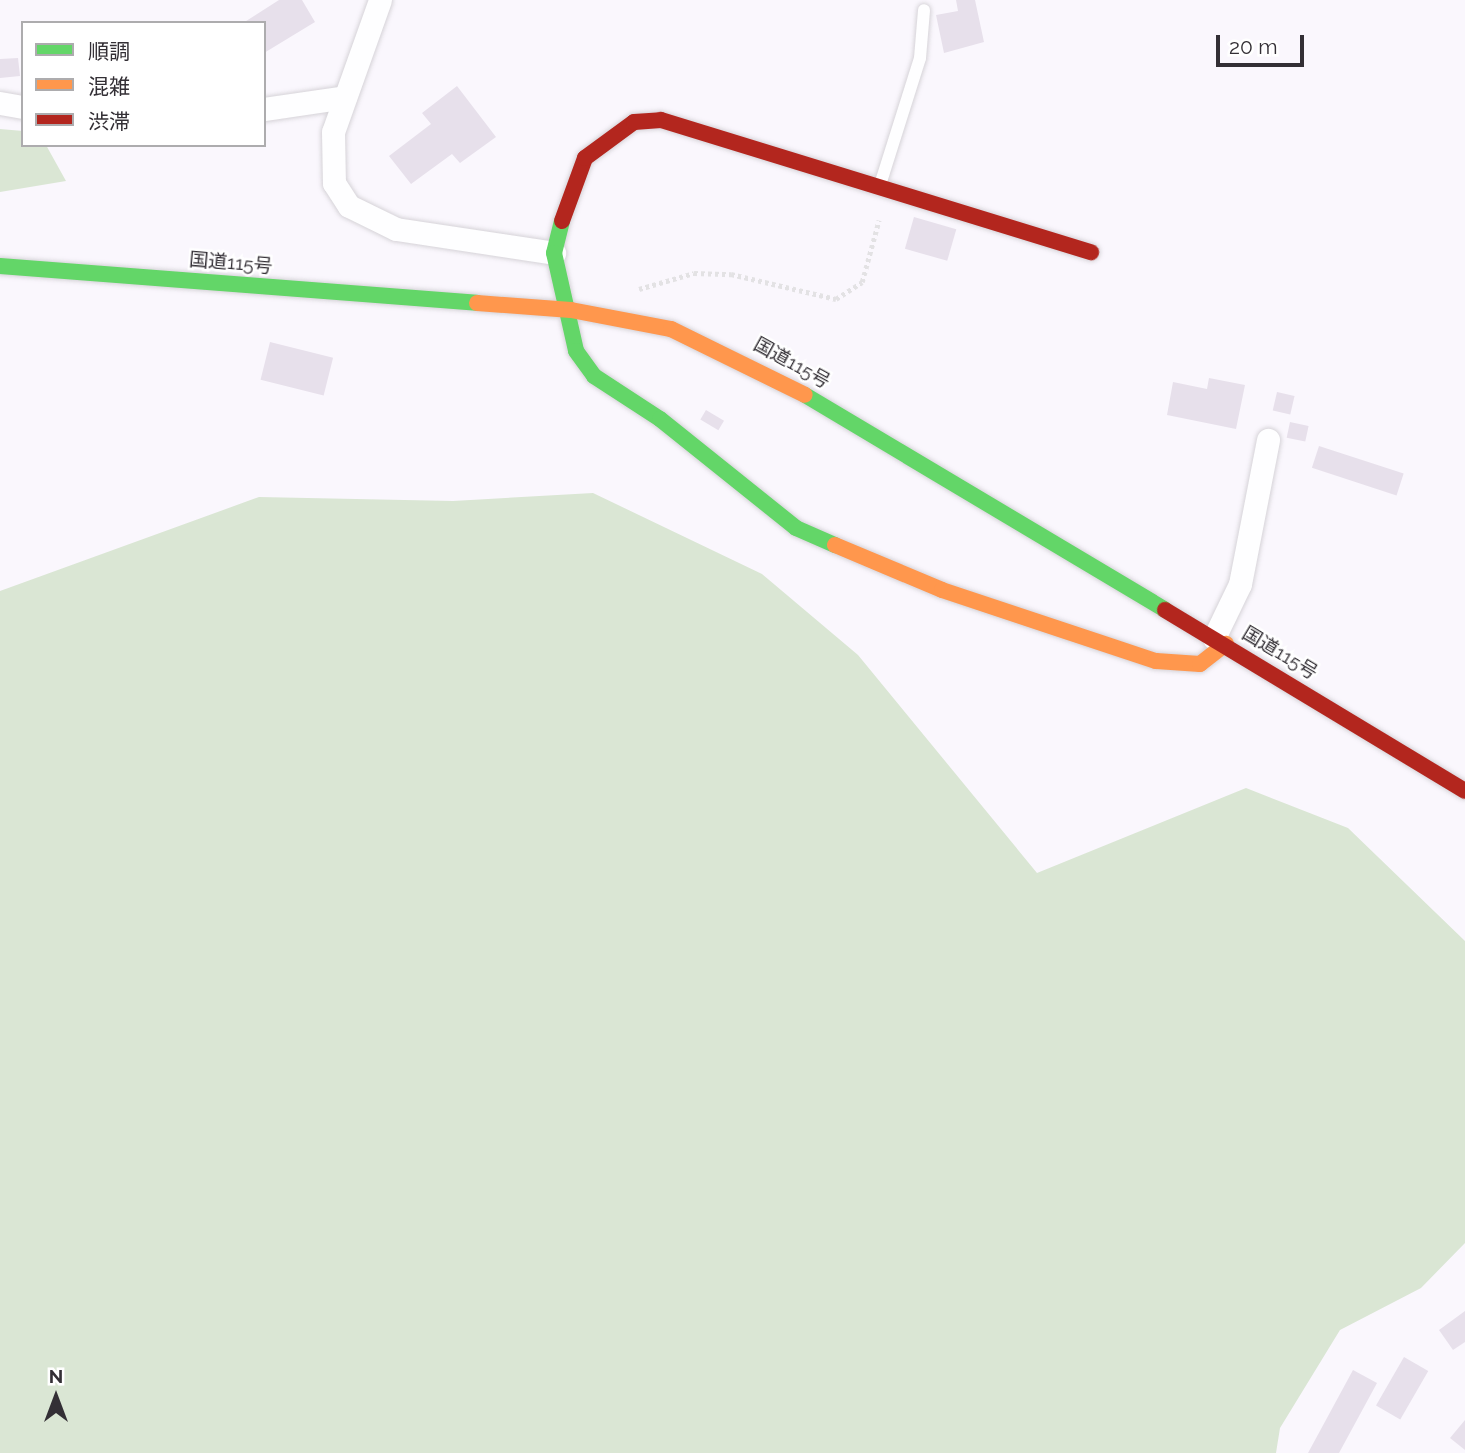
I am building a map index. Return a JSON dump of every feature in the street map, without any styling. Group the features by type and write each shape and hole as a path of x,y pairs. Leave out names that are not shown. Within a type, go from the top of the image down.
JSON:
{"main road":[{"path":"1091,251 688,126 634,122 585,158 571,183 554,253 571,310 576,351 594,376 660,419 796,528 942,590 1156,660 1199,664 1220,641"},
{"name":"国道115号","path":"0,266 571,310 615,316 724,349 1220,641 1465,791"}],"street":[{"path":"380,0 333,132 332,169 349,206 396,229 554,253"},
{"path":"266,108 345,97"},
{"path":"0,103 21,107"},
{"path":"1220,641 1240,584 1268,440"}],"lane":[{"path":"883,187 920,58 924,10"}],"path":[{"path":"615,316 627,294 694,273 731,274 836,299 855,292 883,187"}],"green space":[{"path":"0,129 21,131 21,147 47,147 66,181 0,192"},
{"path":"593,493 762,574 858,655 1037,873 1246,788 1348,828 1465,941 1465,1243 1421,1288 1340,1330 1280,1428 1276,1453 0,1453 0,591 259,497 453,501"}],"building":[{"path":"279,0 302,0 315,22 266,52 266,21 246,21"},
{"path":"956,0 975,0 984,42 944,53 936,15 958,11"},
{"path":"18,58 20,76 0,78 0,59"},
{"path":"457,86 496,137 460,163 452,154 411,184 389,156 431,124 422,113"},
{"path":"914,217 956,229 947,261 905,249"},
{"path":"270,342 333,358 324,396 261,380"},
{"path":"1209,378 1245,385 1236,429 1167,415 1173,382 1207,389"},
{"path":"1277,392 1295,396 1290,415 1273,411"},
{"path":"706,410 724,421 718,430 700,419"},
{"path":"1290,422 1309,426 1305,442 1287,438"},
{"path":"1319,446 1404,474 1397,495 1312,468"},
{"path":"1465,1311 1465,1342 1453,1350 1439,1330"},
{"path":"1404,1357 1428,1371 1400,1419 1376,1405"},
{"path":"1353,1370 1377,1383 1339,1453 1308,1453"},
{"path":"1465,1420 1465,1450 1450,1438"}],"traffic: fast":[{"path":"562,221 554,253 576,351 594,376 660,419 796,528 835,545"},
{"path":"0,266 477,303"},
{"path":"805,395 1165,610"}],"traffic: slow":[{"path":"477,303 571,310 671,329 805,395"},
{"path":"835,545 942,590 1156,661 1200,664 1226,644"}],"traffic: jam":[{"path":"562,221 585,158 634,122 661,120 1091,252"},
{"path":"1165,610 1465,791"}]}
